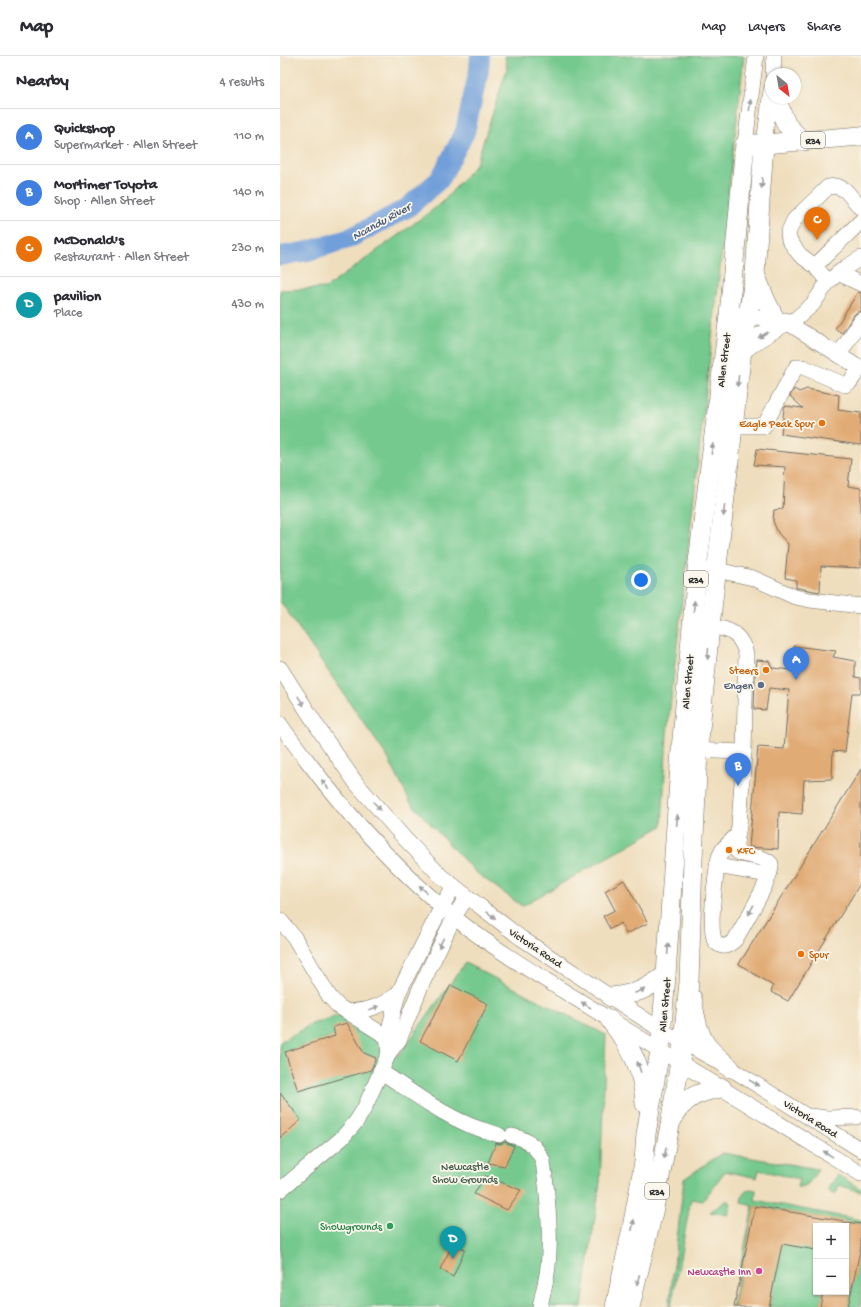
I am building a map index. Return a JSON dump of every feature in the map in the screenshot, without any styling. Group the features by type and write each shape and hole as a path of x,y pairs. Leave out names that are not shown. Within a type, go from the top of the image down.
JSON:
{"main road":[{"path":"778,104 786,124 802,141"},
{"name":"R34","path":"745,144 764,144 861,136"},
{"name":"Allen Street","path":"615,1307 644,1162 646,1134 660,1050 666,975 690,750 701,626 697,570 729,314 745,144"},
{"name":"Allen Street","path":"701,626 717,570 742,350 755,274 764,144"},
{"path":"742,350 783,321 766,301 755,274"},
{"path":"708,477 727,478"},
{"name":"Allen Street","path":"630,1307 654,1208 670,1125 683,1042 689,982 693,860 690,750"},
{"path":"611,997 628,995 642,991 666,975"},
{"path":"689,982 696,1018 701,1034 707,1045 730,1068"},
{"path":"610,1020 623,1036 640,1068 644,1089 646,1134"},
{"path":"670,1125 681,1106 694,1095 722,1088"}],"street":[{"name":"Allen Street","path":"745,144 756,56"},
{"path":"773,68 774,56"},
{"name":"Allen Street","path":"764,144 769,104"},
{"path":"861,208 845,190 837,186 828,187 794,220 788,234 789,240 800,256 833,278 861,284"},
{"path":"815,266 861,220"},
{"path":"729,314 748,315 783,321 797,318 813,304 833,278 861,258"},
{"path":"838,355 861,320"},
{"path":"733,426 764,426 796,368 802,367 845,385 850,382 860,369 783,321"},
{"path":"697,570 717,570 753,578 794,597 861,606"},
{"path":"701,626 733,632 740,640 746,654 744,752 737,835 735,849 736,852 769,861 772,864 769,875 735,940 725,946 719,945 714,939 712,917 717,866 723,849 737,835"},
{"name":"Victoria Road","path":"280,668 324,737 356,783 442,878 521,938 661,1030 730,1068 861,1150"},
{"name":"Victoria Road","path":"280,724 320,778 376,843 411,879 454,917 483,939 610,1020 861,1174"},
{"path":"690,750 744,752"},
{"path":"717,866 769,875"},
{"path":"280,1190 341,1139 356,1122 364,1109 389,1053 393,1039 398,994 442,906 454,886"},
{"path":"393,1039 421,986 454,917 467,897"},
{"path":"280,920 294,937 329,996 338,1006 393,1039"},
{"path":"348,1012 372,1009 382,1005 398,994"},
{"path":"380,1071 467,1125 522,1138 529,1141 539,1152 543,1161 545,1176 548,1236 547,1273 540,1307"},
{"path":"806,1116 827,1118 859,1116"},
{"path":"843,1138 859,1116"}],"green space":[{"path":"505,56 744,56 667,734 662,826 522,906 474,871 410,802 388,758 280,601 280,290 326,288 442,203 476,164 507,69"},
{"name":"Newcastle Show Grounds","path":"465,963 606,1035 600,1182 582,1307 280,1307 280,1042 312,1024 340,1015 399,1055"},
{"path":"722,1153 818,1169 808,1184 801,1187 797,1187 799,1179 759,1170 757,1178 725,1171 703,1201 691,1199 671,1307 669,1307 684,1179"},
{"path":"838,1175 861,1189 861,1192 839,1185 836,1194 832,1194 829,1191 829,1186"},
{"path":"750,1189 756,1190 755,1200 861,1220 861,1224 755,1206 734,1307 732,1307 753,1206 741,1203 743,1194"},
{"path":"726,1201 731,1203 728,1215 710,1212"},
{"path":"783,1234 813,1249 813,1295 822,1295 820,1307 769,1307"},
{"path":"861,1246 861,1307 848,1307"}],"building":[{"path":"858,292 861,293 861,311 854,315 842,333 835,329"},
{"name":"Eagle Peak Spur","path":"794,389 799,392 807,389 839,395 838,410 861,413 861,445 781,434 785,406 803,408 790,396"},
{"path":"757,449 851,459 848,486 861,488 861,568 821,566 820,592 796,588 796,580 785,578 788,544 778,533 773,521 774,510 783,509 785,467 754,465"},
{"path":"794,646 836,651 833,657 855,661 855,677 861,678 861,693 852,693 845,752 833,751 832,779 804,780 802,814 779,812 778,849 749,847 758,747 784,749 789,690 769,688 766,710 754,709 757,660 769,661 772,668 792,670"},
{"path":"861,769 861,882 788,1001 771,992 773,986 739,964"},
{"path":"624,880 648,923 626,934 621,923 610,929 603,916 615,910 605,891"},
{"path":"451,985 488,1004 458,1061 420,1041"},
{"path":"347,1023 364,1053 376,1058 371,1070 298,1091 285,1052 335,1036 333,1027"},
{"path":"280,1093 301,1120 280,1138"},
{"path":"505,1142 514,1146 505,1166 488,1163 496,1143 500,1144"},
{"path":"485,1176 521,1190 507,1210 474,1194"},
{"name":"Newcastle Inn","path":"755,1206 844,1221 844,1223 813,1223 813,1249 782,1244 769,1307 734,1307"},
{"path":"846,1222 861,1224 861,1246 848,1307 820,1307 822,1295 849,1295 849,1223"},
{"path":"453,1244 465,1249 453,1277 440,1269"}],"waterway":[{"name":"Ncandu River","path":"280,256 308,251 348,239 407,208 440,179 465,132 479,70 480,56"}],"place":[{"name":"McDonald's","path":"817,240"},
{"name":"Eagle Peak Spur","path":"822,423"},
{"name":"Steers","path":"766,670"},
{"name":"Quickshop","path":"796,680"},
{"name":"Engen","path":"761,685"},
{"name":"Mortimer Toyota","path":"738,786"},
{"name":"KFC","path":"729,850"},
{"name":"Spur","path":"801,954"},
{"name":"Showgrounds","path":"390,1226"},
{"name":"pavilion","path":"453,1259"},
{"name":"Newcastle Inn","path":"759,1271"}]}
